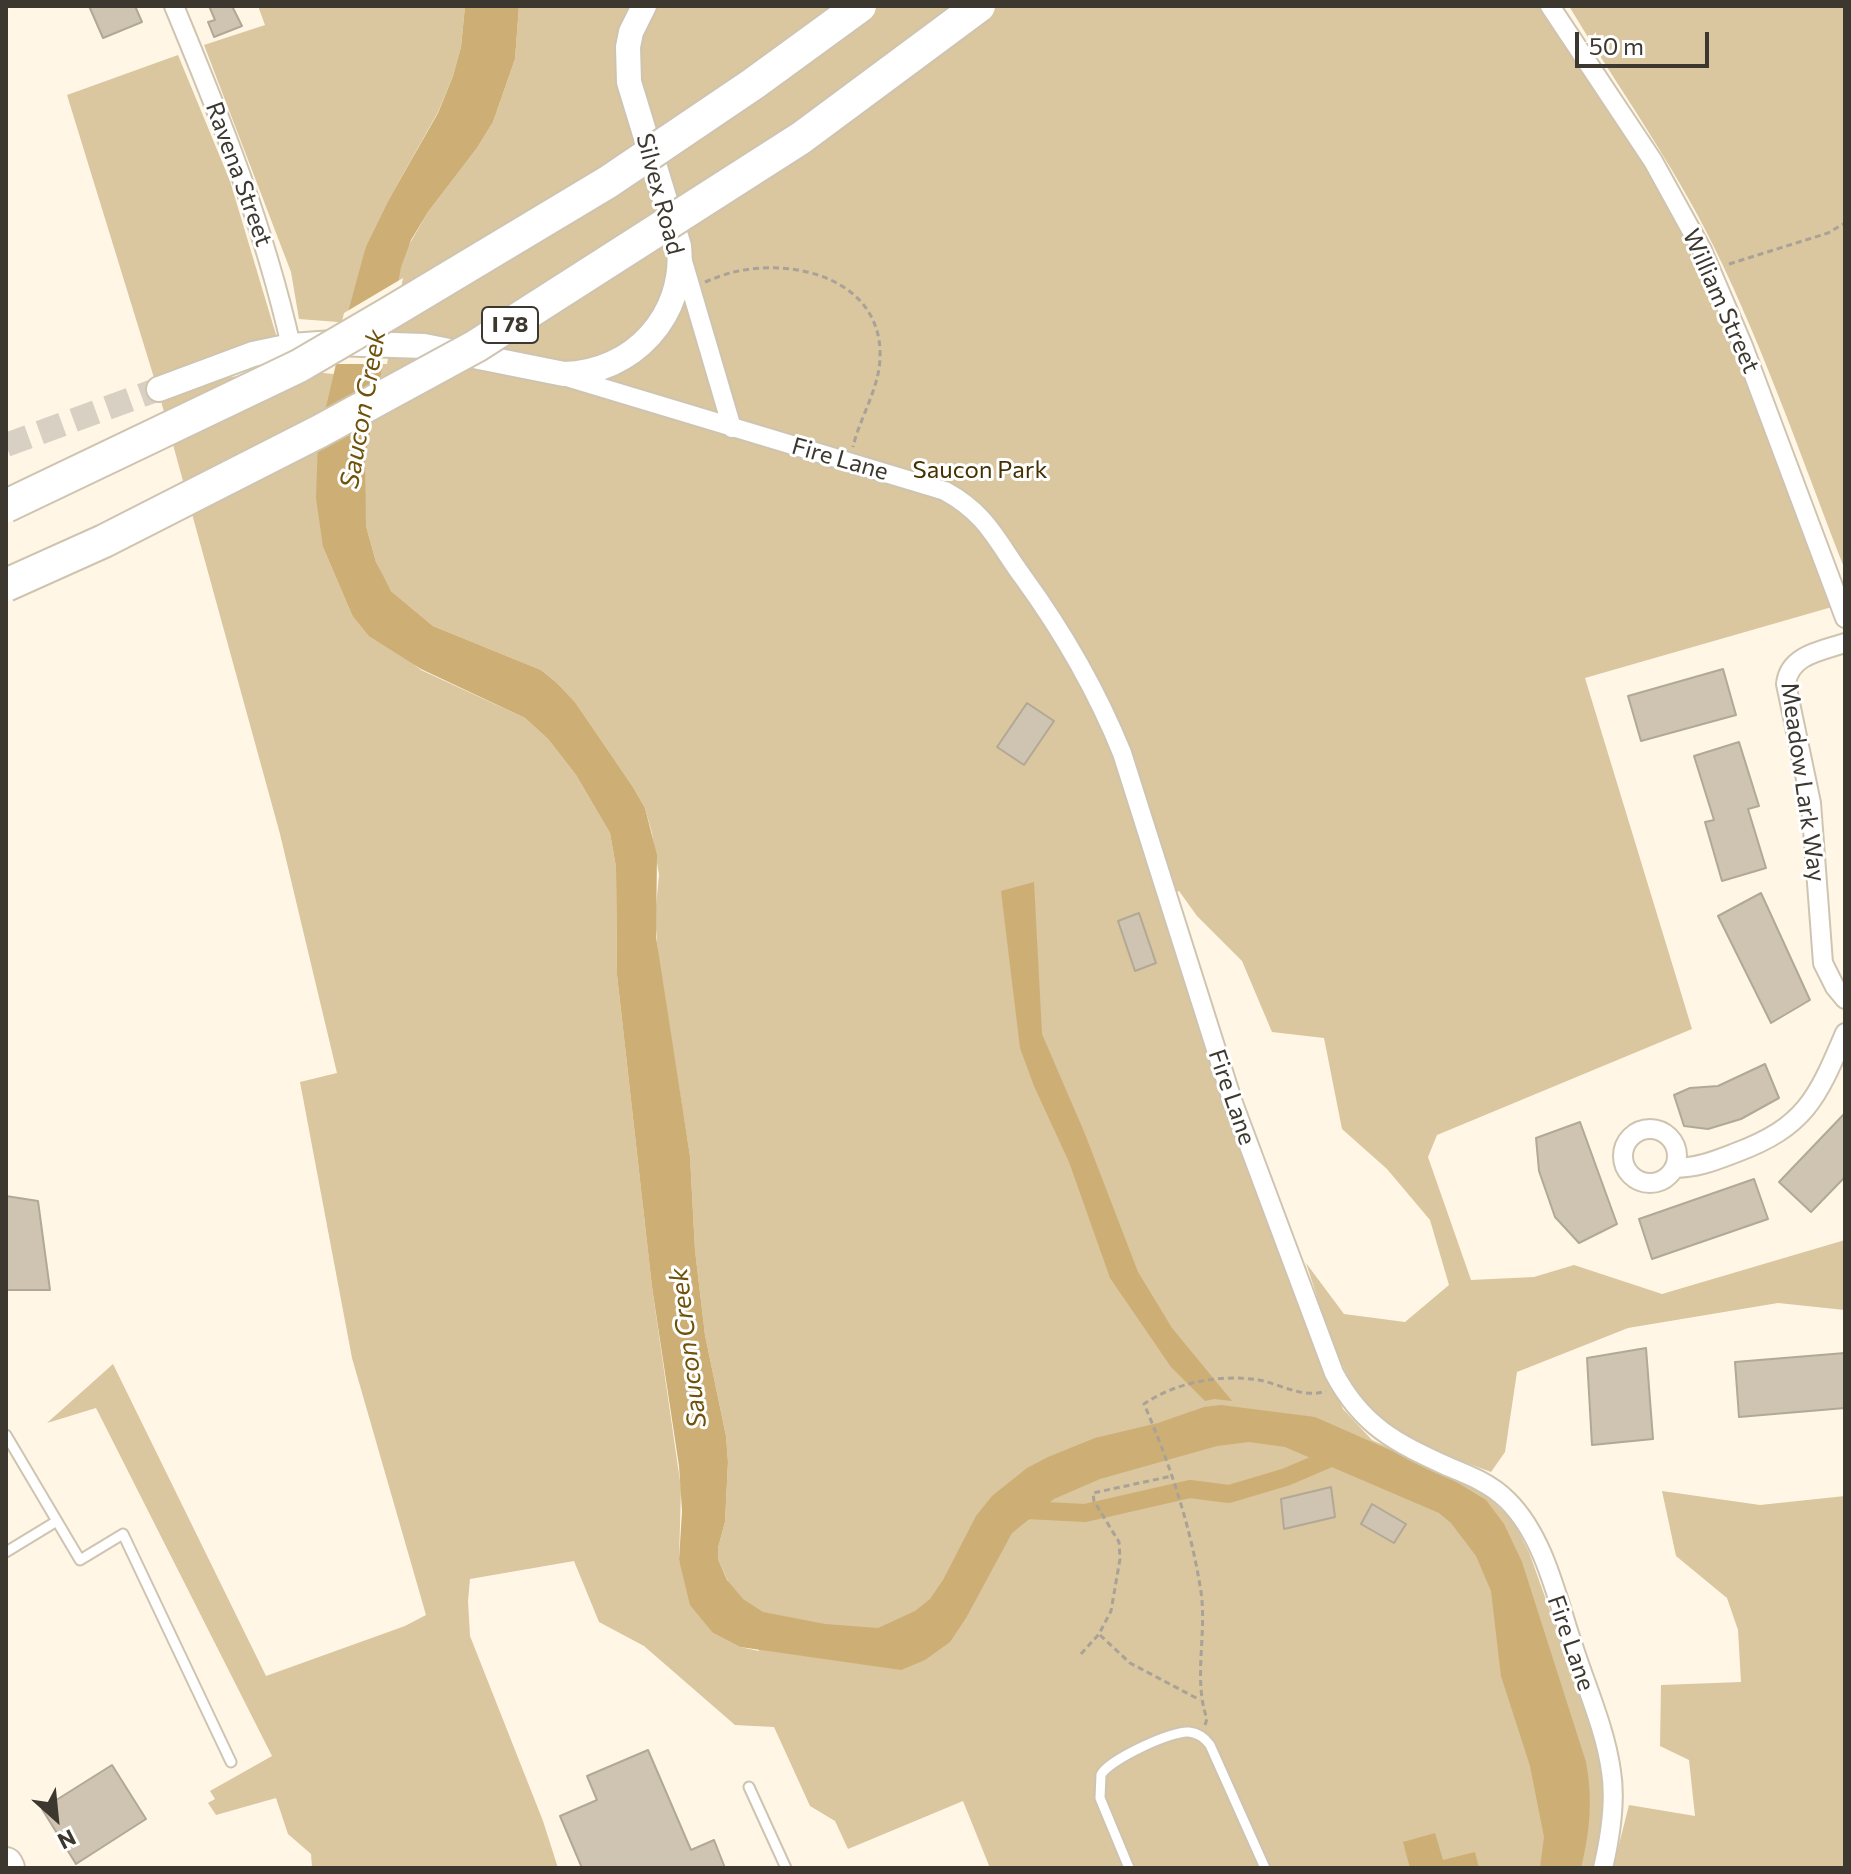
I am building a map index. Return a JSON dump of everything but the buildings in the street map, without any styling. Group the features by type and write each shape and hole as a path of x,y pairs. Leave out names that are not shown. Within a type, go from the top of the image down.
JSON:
{"highway":[{"path":"6,506 299,366 393,311 608,182 753,84 860,6"},
{"name":"I 78","path":"6,585 104,541 320,431 476,346 801,138 979,6"}],"street":[{"name":"Ravena Street","path":"174,6 249,194 276,277 291,346"},
{"name":"Silvex Road","path":"291,346 404,344 550,372 578,374 629,354 649,340 665,316 677,285 679,246 629,82 628,47 631,32 644,6"},
{"name":"William Street","path":"1550,6 1653,161 1702,250 1743,346 1845,618"},
{"path":"679,246 732,428"},
{"path":"159,389 232,361 291,346"},
{"name":"Fire Lane","path":"550,372 945,491 981,516 1066,638 1106,714 1122,753 1233,1103 1321,1342 1341,1386 1351,1402 1379,1430 1414,1451 1494,1489 1520,1516 1532,1536 1600,1725 1609,1761 1612,1802 1603,1868"},
{"name":"Meadow Lark Way","path":"1845,643 1796,662 1789,669 1786,684 1811,803 1823,963 1827,975 1845,999"},
{"path":"1674,1168 1709,1163 1763,1141 1791,1125 1820,1091 1845,1033"}],"lane":[{"path":"6,1435 80,1560 123,1534 231,1762"},
{"path":"6,1552 57,1521"},
{"path":"1129,1868 1100,1798 1101,1775 1111,1763 1177,1733 1186,1732 1200,1735 1213,1750 1265,1868"},
{"path":"749,1787 786,1868"}],"path":[{"path":"1724,266 1828,233 1845,223"},
{"path":"691,287 734,272 774,268 829,279 856,294 873,321 880,354 879,368 849,462"},
{"path":"1200,1735 1207,1719 1200,1700 1203,1656 1201,1593 1181,1500 1144,1404 1173,1388 1223,1379 1260,1380 1318,1394 1341,1386"},
{"path":"1081,1654 1099,1634 1111,1611 1120,1559 1119,1542 1094,1501 1093,1493 1172,1476"},
{"path":"1099,1634 1130,1663 1200,1700"}],"green space":[{"name":"Saucon Park","path":"258,6 465,6 461,47 453,76 438,112 366,246 358,283 406,250 428,212 493,122 515,59 519,6 1539,6 1633,142 1685,241 1751,396 1832,607 1585,678 1692,1029 1437,1135 1428,1157 1471,1280 1534,1277 1574,1265 1662,1294 1845,1240 1845,1310 1778,1303 1628,1328 1517,1372 1505,1452 1491,1472 1420,1445 1394,1431 1369,1407 1345,1369 1335,1349 1306,1263 1344,1314 1405,1322 1449,1285 1430,1220 1387,1169 1342,1129 1324,1038 1272,1032 1242,961 1197,916 1179,891 1160,898 1224,1105 1304,1319 1343,1409 1372,1440 1483,1492 1513,1521 1529,1552 1600,1752 1608,1800 1595,1868 990,1868 963,1801 848,1849 835,1821 810,1806 774,1727 735,1725 644,1646 599,1622 574,1561 470,1579 468,1601 470,1636 543,1821 558,1868 312,1868 311,1854 288,1834 276,1798 216,1815 208,1803 215,1799 210,1791 272,1756 96,1408 47,1423 113,1364 266,1676 405,1626 426,1615 352,1358 300,1082 337,1073 280,834 161,401 219,379 279,369 334,374 330,393 323,547 352,615 421,670 525,718 548,739 576,775 610,833 616,867 617,975 652,1287 681,1488 679,1561 713,1633 740,1647 759,1651 718,1559 725,1522 726,1436 705,1335 695,1250 690,1156 658,956 655,916 659,875 645,808 575,702 557,683 541,670 433,626 391,591 383,578 366,526 364,490 365,461 390,326 299,319 291,272 204,45 265,25"},
{"path":"1569,6 1845,6 1845,570 1767,366 1714,247 1663,155"},
{"path":"178,55 230,181 277,338 239,346 155,381 67,95"},
{"path":"1662,1491 1760,1505 1845,1496 1845,1868 1613,1868 1629,1805 1695,1816 1689,1760 1660,1746 1661,1685 1741,1682 1738,1630 1727,1598 1676,1556"}],"water":[{"name":"Saucon Creek","path":"465,6 519,6 515,59 493,122 428,212 411,240 401,267 365,461 366,526 376,562 391,591 433,626 541,670 557,683 575,702 645,808 657,855 656,937 690,1156 695,1250 705,1335 726,1436 725,1522 718,1559 727,1580 743,1599 763,1612 825,1624 878,1628 915,1611 930,1599 976,1516 992,1496 1027,1468 1048,1457 1095,1438 1158,1423 1204,1407 1221,1405 1315,1417 1440,1472 1486,1500 1504,1524 1522,1562 1586,1762 1590,1815 1581,1868 1540,1868 1544,1837 1530,1766 1501,1676 1491,1591 1476,1556 1451,1523 1439,1513 1285,1447 1249,1442 1217,1446 1100,1479 1054,1499 1012,1533 950,1642 925,1660 901,1670 740,1647 713,1633 690,1605 679,1560 682,1511 679,1466 652,1287 617,975 616,867 610,833 576,775 548,739 525,718 421,669 369,636 352,615 323,547 316,498 318,442 366,246 438,113 461,47"},
{"path":"1034,882 1042,1034 1085,1134 1138,1272 1172,1328 1232,1401 1205,1401 1171,1367 1110,1278 1069,1162 1034,1086 1020,1048 1001,891"},
{"path":"1435,1833 1443,1860 1475,1852 1479,1868 1410,1868 1403,1842"}],"pier":[{"path":"403,278 387,364 332,364 344,313"}],"waterway":[{"path":"1017,1515 1026,1510 1085,1513 1190,1489 1229,1494 1286,1477 1340,1454"}],"tunnel":[{"path":"6,445 159,389"}]}
